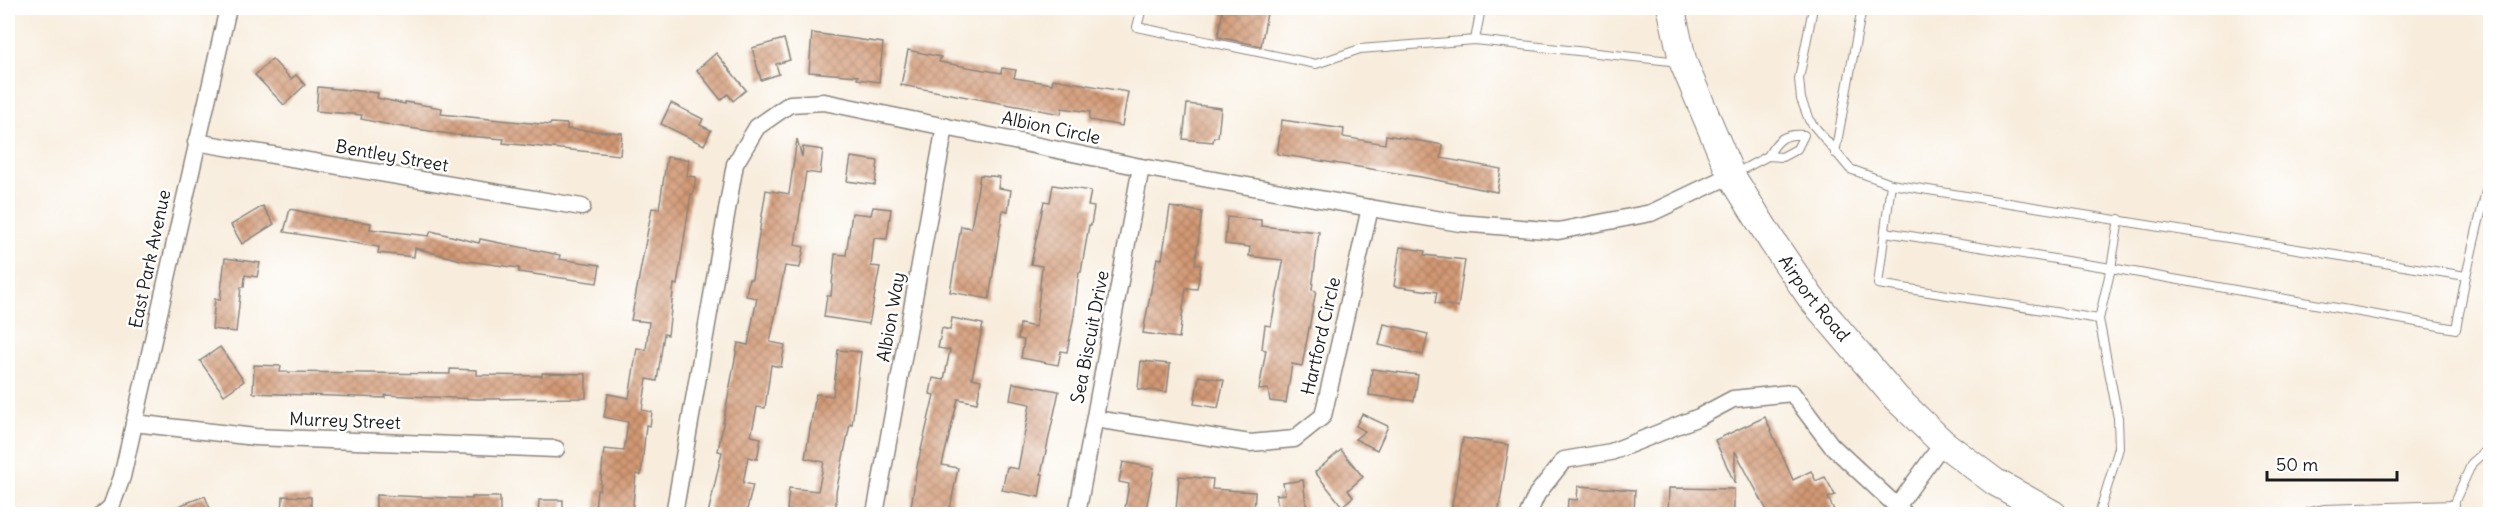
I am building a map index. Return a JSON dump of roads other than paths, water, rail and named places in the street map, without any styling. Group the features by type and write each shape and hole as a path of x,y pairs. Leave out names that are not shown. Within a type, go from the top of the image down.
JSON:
{"highway":[{"name":"Airport Road","path":"1671,8 1683,62 1731,175 1811,298 1896,398 1943,443 1995,482 2053,514"}],"street":[{"name":"East Park Avenue","path":"104,514 111,507 122,477 228,8"},
{"name":"Albion Circle","path":"674,514 735,164 757,127 790,104 824,102 1141,167 1460,223 1558,231 1651,213 1731,175"},
{"name":"Albion Way","path":"875,514 945,126"},
{"name":"Bentley Street","path":"196,142 582,207"},
{"name":"Sea Biscuit Drive","path":"1077,514 1141,167"},
{"name":"Hartford Circle","path":"1095,419 1250,443 1294,439 1323,416 1370,208"},
{"path":"1528,514 1537,494 1563,460 1611,452 1699,417 1733,399 1792,393 1830,445 1900,511 1943,443"},
{"name":"Murrey Street","path":"134,423 255,437 556,450"}],"lane":[{"path":"1142,8 1137,27 1316,64 1360,49 1475,40 1683,62"},
{"path":"1475,40 1481,8"},
{"path":"1813,8 1799,79 1801,99 1809,120 1850,169 1891,184 2466,276"},
{"path":"1835,153 1862,8"},
{"path":"1768,156 1776,140 1791,134 1804,135 1816,129"},
{"path":"1731,175 1768,156 1782,157 1797,150 1804,135"},
{"path":"1885,232 2111,268 2456,329 2490,174"},
{"path":"1891,184 1878,284 2099,319"},
{"path":"2099,514 2120,448 2118,418 2099,319 2119,219"},
{"path":"2449,514 2472,463 2490,447"},
{"path":"2308,514 2325,508 2455,505"}]}
